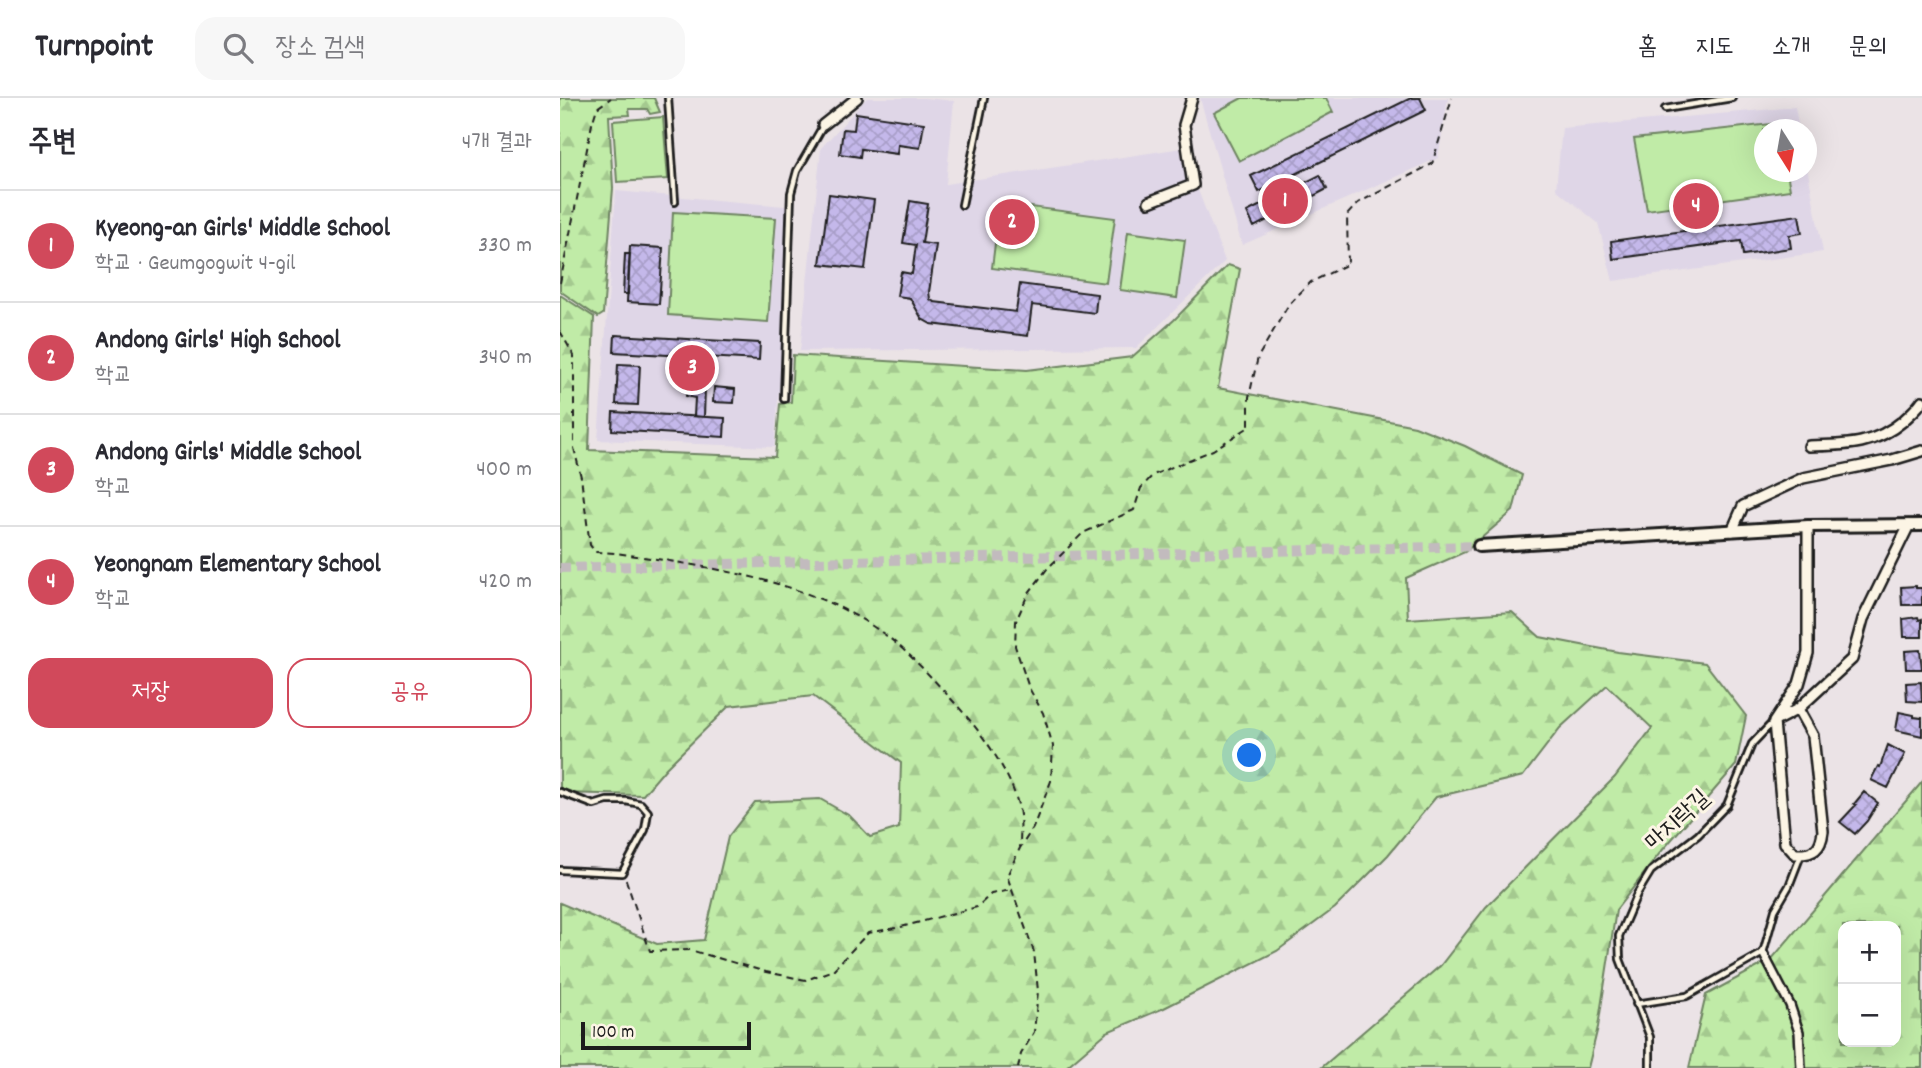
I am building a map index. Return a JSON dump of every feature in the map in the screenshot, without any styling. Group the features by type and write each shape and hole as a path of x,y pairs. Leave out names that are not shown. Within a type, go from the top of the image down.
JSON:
{"street":[{"path":"823,125 857,98"},
{"path":"1149,202 1193,186 1184,125 1192,98"},
{"path":"1809,446 1850,445 1876,439 1897,426 1919,407 1922,401"},
{"path":"1732,531 1743,506 1803,478 1892,460 1922,451"},
{"name":"마지락길","path":"1774,722 1798,709 1852,659 1863,619 1909,525"},
{"path":"1479,546 1808,526 1922,525"},
{"path":"1798,709 1814,736 1823,831 1822,843 1812,852 1795,854 1785,844 1774,722 1799,684 1808,653 1808,526"},
{"path":"1763,953 1790,1005 1799,1032 1801,1068"}],"lane":[{"path":"668,98 675,202"},
{"path":"962,205 984,98"},
{"path":"1665,109 1732,98"},
{"path":"783,398 791,193 797,171 823,125"},
{"name":"마지락길","path":"1650,1068 1650,1037 1620,959 1619,936 1636,894 1651,872 1698,835 1727,805 1752,744 1774,722"},
{"path":"560,792 594,805 626,801 640,804 648,812 645,830 622,873 560,870"},
{"path":"1636,1003 1686,996 1763,953 1775,910 1789,886 1801,854"}],"path":[{"path":"560,282 592,124 597,108 611,98"},
{"path":"1018,1068 1021,1054 1034,1032 1038,991 1034,952 1007,876 1033,828 1051,782 1053,746 1043,713 1029,688 1015,646 1016,621 1028,594 1046,569 1083,533 1134,510 1141,488 1153,475 1213,450 1249,427 1249,397 1258,357 1289,304 1311,282 1348,264 1347,215 1358,203 1432,163 1452,98"},
{"path":"560,331 574,356 574,448 581,477 590,545 595,552 725,570 833,604 884,634 922,667 972,721 992,750 1015,796 1020,815 1020,848"},
{"path":"622,873 628,883 650,951 690,950 806,980 833,970 868,933 977,908 991,894 1012,890"}],"shaded area":[{"path":"867,98 954,101 946,184 1182,148 1225,261 1136,348 800,351 821,148"},
{"path":"1200,98 1448,98 1438,158 1242,245"},
{"path":"1795,107 1797,119 1754,119 1754,182 1810,182 1823,252 1613,281 1598,223 1556,189 1562,128"},
{"path":"616,191 795,207 774,447 598,440"}],"green space":[{"path":"560,98 654,98 660,112 650,114 647,109 629,109 630,115 609,116 613,188 603,314 598,317 560,291"},
{"path":"1242,98 1326,98 1333,112 1239,161 1214,113"},
{"path":"663,117 668,179 617,182 613,121"},
{"path":"1754,126 1754,182 1789,182 1790,190 1647,210 1634,139"},
{"path":"1000,203 1115,218 1106,283 992,268"},
{"path":"673,212 776,218 768,322 668,315"},
{"path":"1128,232 1185,240 1177,298 1120,290"},
{"path":"1228,265 1240,269 1218,388 1415,426 1465,446 1522,475 1513,511 1465,552 1406,578 1408,619 1512,612 1540,637 1618,652 1705,663 1746,716 1736,765 1660,853 1616,910 1598,1027 1588,1068 1321,1068 1441,965 1486,907 1615,777 1652,728 1607,685 1560,728 1523,776 1436,797 1388,855 1335,908 1277,951 1164,1008 1107,1032 1065,1068 560,1068 560,903 657,944 704,940 728,837 755,802 820,799 850,816 870,837 899,828 901,763 813,696 729,706 666,768 643,795 560,793 560,295 594,317 589,450 775,457 780,404 791,402 793,355 1027,370 1132,357 1174,320"},
{"path":"1922,782 1922,1068 1689,1068 1706,995 1771,960"}],"building":[{"path":"1411,98 1420,98 1426,110 1259,192 1251,176"},
{"path":"856,113 924,123 920,148 898,145 897,154 861,149 860,157 840,154 843,129 854,130"},
{"path":"1320,175 1327,189 1254,227 1247,212"},
{"path":"829,194 874,200 865,269 820,264"},
{"path":"910,201 928,204 922,243 936,245 929,292 930,299 934,302 1016,312 1020,284 1097,294 1095,313 1032,305 1028,336 931,324 922,319 910,298 897,296 901,272 912,274 916,245 903,243"},
{"path":"1799,215 1802,233 1789,235 1791,248 1743,255 1741,241 1613,259 1611,241"},
{"path":"630,246 663,248 659,304 627,302"},
{"path":"625,254 630,254 628,294 623,294"},
{"path":"615,335 760,343 759,360 614,352"},
{"path":"688,356 706,357 704,417 694,416 695,398 686,396"},
{"path":"618,364 640,365 638,405 616,404"},
{"path":"714,387 735,389 734,403 713,402"},
{"path":"613,412 725,418 724,437 612,430"},
{"path":"1901,587 1922,588 1922,605 1902,605"},
{"path":"1918,617 1919,620 1922,619 1922,637 1904,637 1903,619"},
{"path":"1920,650 1922,669 1906,669 1905,651"},
{"path":"1921,682 1922,702 1907,701 1906,683"},
{"path":"1899,712 1922,718 1922,736 1896,730"},
{"path":"1888,745 1905,754 1888,788 1871,780 1878,766 1880,767"},
{"path":"1864,792 1878,803 1855,834 1840,822"}],"tunnel":[{"path":"560,568 1479,546"}],"place":[{"name":"Kyeong-an Girls' Middle School","path":"1285,201"},
{"name":"Yeongnam Elementary School","path":"1696,206"},
{"name":"Andong Girls' High School","path":"1012,222"},
{"name":"Andong Girls' Middle School","path":"692,368"}]}
